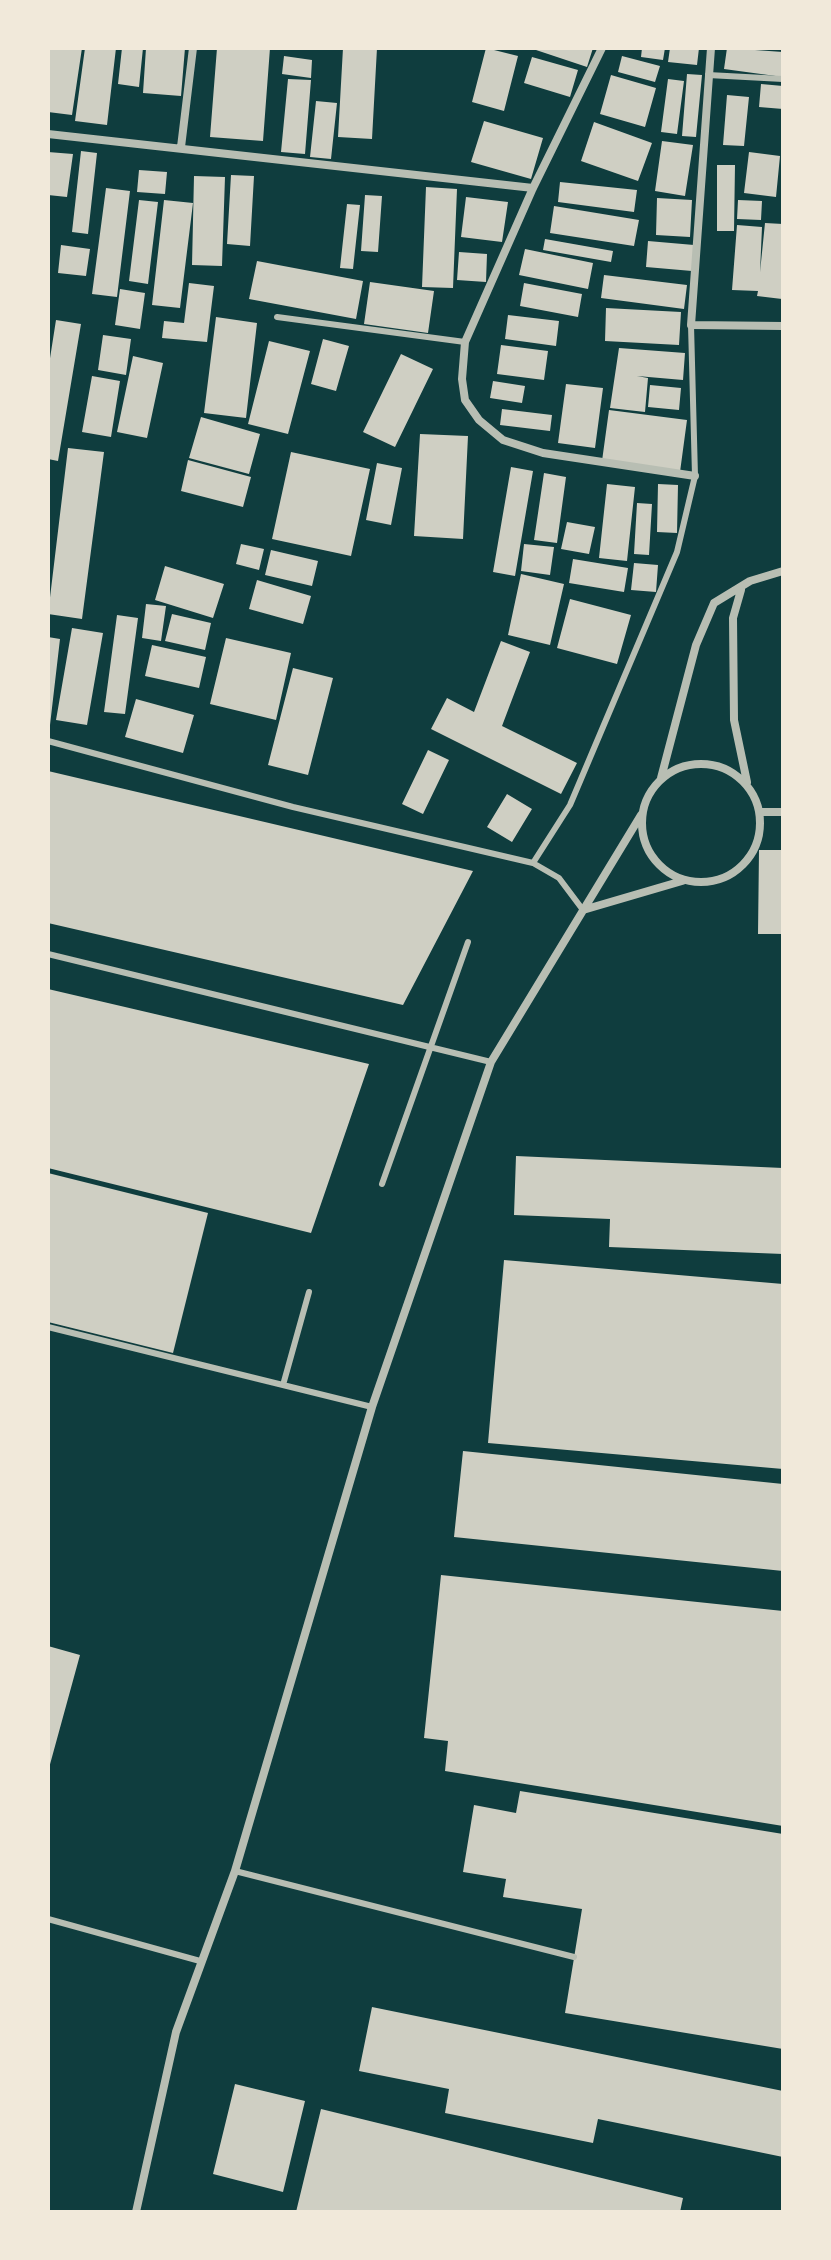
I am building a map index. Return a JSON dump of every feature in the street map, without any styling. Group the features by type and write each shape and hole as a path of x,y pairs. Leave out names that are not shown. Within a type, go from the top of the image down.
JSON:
{"street":[{"path":"181,147 193,48"},
{"path":"602,48 533,188 465,342 462,379 465,400 479,420 503,440 543,453 695,476"},
{"path":"711,48 691,325 783,326"},
{"path":"48,134 533,188"},
{"path":"136,2212 176,2032 235,1871 372,1407 491,1062 641,815 648,795 661,778 696,645 714,603 741,590 750,581 783,571"},
{"path":"583,910 682,881 713,883 741,869 759,843 761,812 747,783 734,720 733,618 741,590"},
{"path":"661,778 689,764 721,766 747,783"},
{"path":"761,812 783,812"},
{"path":"641,815 644,843 658,866 682,881"}],"lane":[{"path":"708,75 783,79"},
{"path":"277,317 465,342"},
{"path":"533,863 570,805 677,552 695,476 691,325"},
{"path":"48,741 293,807 533,863 559,878 583,910"},
{"path":"382,1184 428,1046 468,942"},
{"path":"48,954 491,1062"},
{"path":"283,1385 309,1292"},
{"path":"48,1327 372,1407"},
{"path":"235,1871 574,1957"},
{"path":"48,1919 200,1961"}],"building":[{"path":"48,48 82,48 72,115 48,112"},
{"path":"85,48 116,48 107,125 75,121"},
{"path":"122,48 143,48 139,87 118,84"},
{"path":"146,48 185,48 181,96 143,93"},
{"path":"217,48 270,48 263,141 210,137"},
{"path":"343,48 377,48 372,139 338,137"},
{"path":"486,48 518,56 504,111 472,102"},
{"path":"530,48 593,48 587,67"},
{"path":"642,48 665,48 663,60 641,57"},
{"path":"670,48 699,48 697,65 668,62"},
{"path":"727,48 783,52 783,77 724,69"},
{"path":"284,56 312,60 311,78 282,74"},
{"path":"622,56 660,66 655,82 618,72"},
{"path":"532,57 578,70 570,97 524,83"},
{"path":"687,74 702,75 696,137 682,136"},
{"path":"611,75 656,88 645,127 600,114"},
{"path":"288,79 311,80 305,154 281,152"},
{"path":"668,79 684,81 677,134 661,132"},
{"path":"761,84 783,86 783,109 759,107"},
{"path":"727,95 749,97 744,146 723,145"},
{"path":"316,101 337,103 331,159 310,157"},
{"path":"484,121 543,138 531,179 471,162"},
{"path":"594,122 652,143 638,181 581,161"},
{"path":"662,141 693,145 685,196 655,191"},
{"path":"81,151 97,153 88,234 72,232"},
{"path":"48,152 73,154 67,197 48,195"},
{"path":"749,152 780,156 776,197 744,193"},
{"path":"717,165 735,165 734,231 717,231"},
{"path":"139,170 167,172 165,194 137,192"},
{"path":"231,175 254,176 250,246 227,244"},
{"path":"194,176 225,177 222,266 192,265"},
{"path":"560,182 637,190 634,212 558,202"},
{"path":"426,187 457,189 453,288 422,287"},
{"path":"106,188 130,191 117,297 92,294"},
{"path":"365,195 382,196 378,252 361,251"},
{"path":"466,197 508,202 502,242 461,237"},
{"path":"657,198 692,200 690,237 656,235"},
{"path":"139,200 158,202 148,284 129,281"},
{"path":"164,200 193,203 180,308 152,305"},
{"path":"738,200 762,201 761,220 737,219"},
{"path":"347,204 360,205 353,269 340,268"},
{"path":"554,206 639,220 634,246 550,233"},
{"path":"765,223 783,224 782,299 757,296 758,291 732,290 737,225 762,227 760,272"},
{"path":"545,239 613,251 611,262 543,250"},
{"path":"648,241 694,245 692,271 646,267"},
{"path":"61,245 90,249 86,276 58,273"},
{"path":"525,249 593,263 588,289 519,275"},
{"path":"459,252 487,254 486,282 457,280"},
{"path":"257,261 363,281 356,319 249,299"},
{"path":"604,275 687,285 684,309 601,298"},
{"path":"370,282 434,291 428,333 364,324"},
{"path":"189,283 214,286 207,342 162,338 164,321 184,323"},
{"path":"524,283 582,294 578,317 520,306"},
{"path":"120,289 145,293 140,329 115,325"},
{"path":"606,308 681,312 679,345 605,341"},
{"path":"508,315 559,321 556,346 505,339"},
{"path":"216,317 257,323 246,418 204,413"},
{"path":"56,320 81,324 58,461 48,459 48,371"},
{"path":"103,335 131,339 126,375 98,370"},
{"path":"323,339 349,346 336,391 311,384"},
{"path":"269,341 310,351 288,434 248,424"},
{"path":"501,345 548,351 544,380 497,374"},
{"path":"619,348 685,353 683,380 637,376 648,378 645,412 610,408"},
{"path":"401,354 433,369 395,447 363,432"},
{"path":"133,356 163,363 147,438 117,432"},
{"path":"92,376 120,381 111,437 82,432"},
{"path":"493,381 525,386 522,403 490,398"},
{"path":"566,384 603,388 595,448 558,443"},
{"path":"650,385 681,388 679,410 648,407"},
{"path":"502,409 552,415 550,431 500,425"},
{"path":"609,410 687,420 680,472 602,461"},
{"path":"201,417 260,434 249,474 189,458"},
{"path":"420,434 468,436 463,539 414,536"},
{"path":"68,448 104,452 82,619 48,614"},
{"path":"291,452 370,469 351,556 272,539"},
{"path":"188,460 251,477 243,507 181,491"},
{"path":"377,463 402,468 391,525 366,520"},
{"path":"511,467 533,471 515,576 493,572"},
{"path":"544,473 566,477 557,543 534,540"},
{"path":"607,484 635,487 627,561 599,558"},
{"path":"658,484 678,485 677,533 657,532"},
{"path":"637,503 652,504 649,555 634,554"},
{"path":"567,522 595,527 589,554 561,549"},
{"path":"241,544 264,549 259,570 236,564"},
{"path":"524,544 554,547 550,575 521,571"},
{"path":"271,550 318,561 312,586 265,575"},
{"path":"573,559 628,568 624,592 569,583"},
{"path":"634,563 658,565 656,592 631,590"},
{"path":"165,566 224,584 213,618 155,600"},
{"path":"521,574 564,584 550,645 508,635"},
{"path":"257,580 311,596 303,624 249,609"},
{"path":"570,599 631,615 617,664 557,648"},
{"path":"146,604 166,606 161,641 142,638"},
{"path":"172,614 211,623 205,650 165,641"},
{"path":"117,615 138,618 125,714 104,712"},
{"path":"72,628 103,633 87,725 56,720"},
{"path":"48,637 60,639 50,725 48,725"},
{"path":"226,638 291,653 276,720 210,704"},
{"path":"501,641 530,652 502,726 577,763 561,794 431,729 447,698 474,712"},
{"path":"152,645 206,657 199,688 145,676"},
{"path":"293,668 333,678 308,775 268,765"},
{"path":"136,699 194,715 183,753 125,737"},
{"path":"428,750 449,760 423,814 402,804"},
{"path":"48,771 473,871 403,1005 48,923"},
{"path":"507,794 532,809 512,842 487,827"},
{"path":"759,850 783,850 783,934 758,934"},
{"path":"48,989 369,1064 311,1233 48,1168"},
{"path":"516,1156 783,1168 783,1254 609,1247 610,1219 514,1215"},
{"path":"48,1173 208,1213 173,1353 48,1322"},
{"path":"504,1260 783,1284 783,1469 488,1443"},
{"path":"463,1451 783,1484 783,1571 454,1537"},
{"path":"441,1575 783,1611 783,1826 445,1771 448,1741 424,1738"},
{"path":"48,1646 80,1655 49,1768 48,1768"},
{"path":"520,1791 783,1834 783,2049 565,2013 582,1909 503,1897 506,1879 463,1872 474,1805 516,1813"},
{"path":"372,2007 783,2091 783,2157 598,2119 593,2143 445,2113 449,2089 359,2071"},
{"path":"235,2084 305,2101 283,2192 213,2174"},
{"path":"321,2109 683,2198 680,2212 296,2212"}]}
